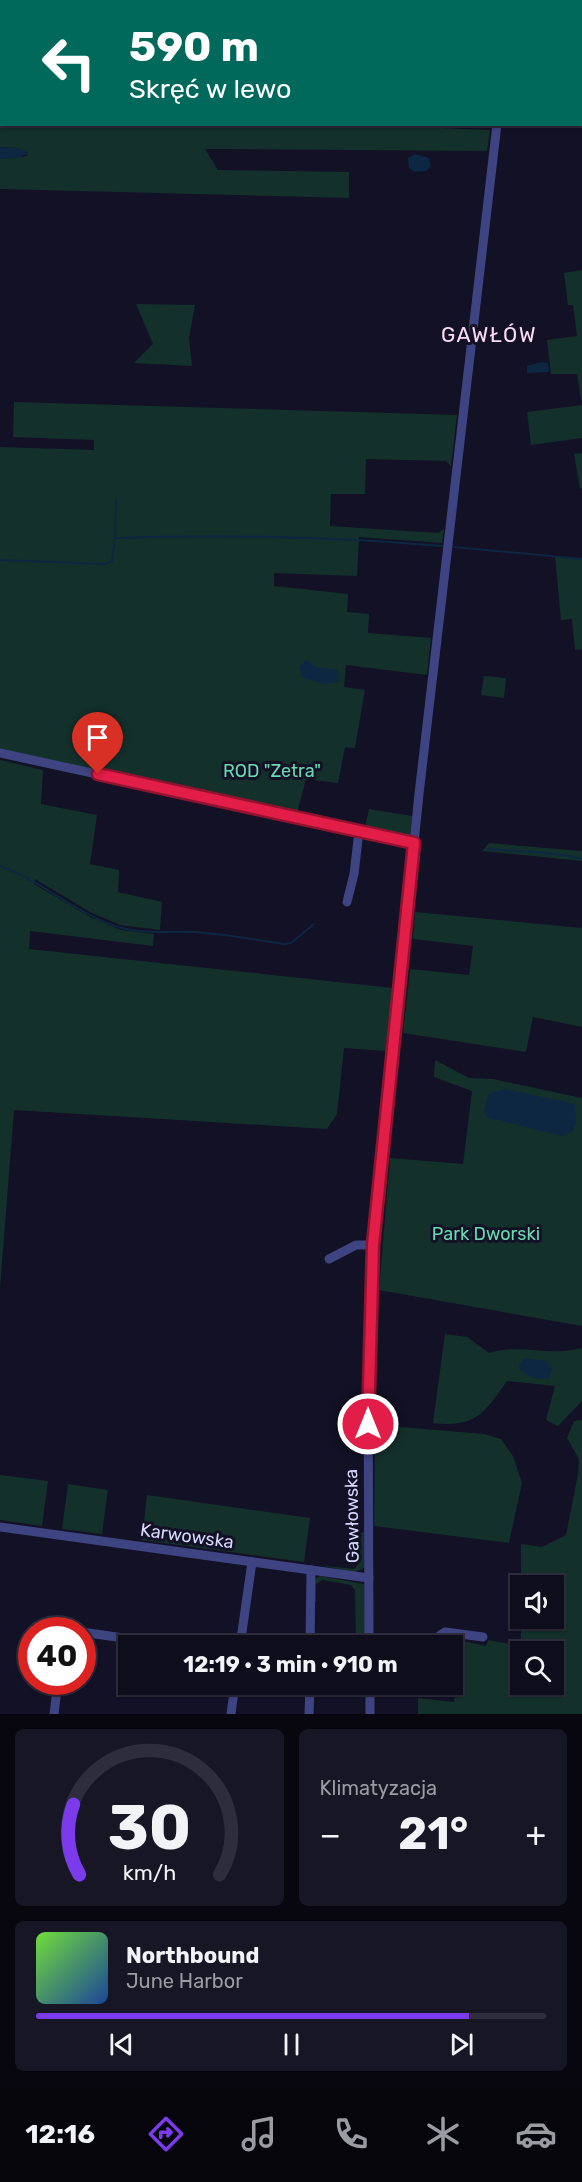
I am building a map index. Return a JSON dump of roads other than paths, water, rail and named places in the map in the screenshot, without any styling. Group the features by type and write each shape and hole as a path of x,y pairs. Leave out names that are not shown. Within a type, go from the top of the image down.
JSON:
{"street":[{"name":"Gawłowska","path":"369,1635 368,1348 373,1245 421,777 497,126"},
{"path":"0,753 414,843"},
{"path":"346,902 354,874 359,831"},
{"path":"329,1259 356,1245 373,1245"},
{"name":"Karwowska","path":"0,1527 369,1578"},
{"path":"242,1635 252,1562"},
{"path":"310,1570 310,1635"},
{"path":"441,1635 445,1632 483,1637"},
{"path":"96,1634 118,1637"},
{"path":"54,1714 56,1695"},
{"path":"231,1714 234,1695"},
{"path":"309,1714 310,1695"},
{"path":"369,1695 370,1714"}],"water":[{"path":"0,147 19,148 29,153 18,158 0,159"},
{"path":"415,154 429,158 431,166 426,171 414,172 409,168 408,158"},
{"path":"542,362 548,363 549,372 527,373 527,366"},
{"path":"306,660 317,667 337,670 338,682 325,684 302,678 300,667"},
{"path":"506,1089 575,1104 576,1124 572,1132 562,1136 488,1118 484,1112 488,1094"},
{"path":"526,1358 546,1361 552,1369 549,1378 541,1379 525,1374 519,1368 520,1362"}],"waterway":[{"path":"115,536 116,500"},
{"path":"0,560 105,564 112,561 115,538 279,537 442,546"},
{"path":"454,547 582,559"},
{"path":"488,849 547,853 582,859"},
{"path":"0,866 31,880 106,923 131,930 206,933 285,944 291,943 314,924"}],"district":[{"name":"GAWŁÓW","path":"489,334"}],"park label":[{"name":"ROD \"Zetra\"","path":"272,771"},
{"name":"Park Dworski","path":"486,1234"}]}
